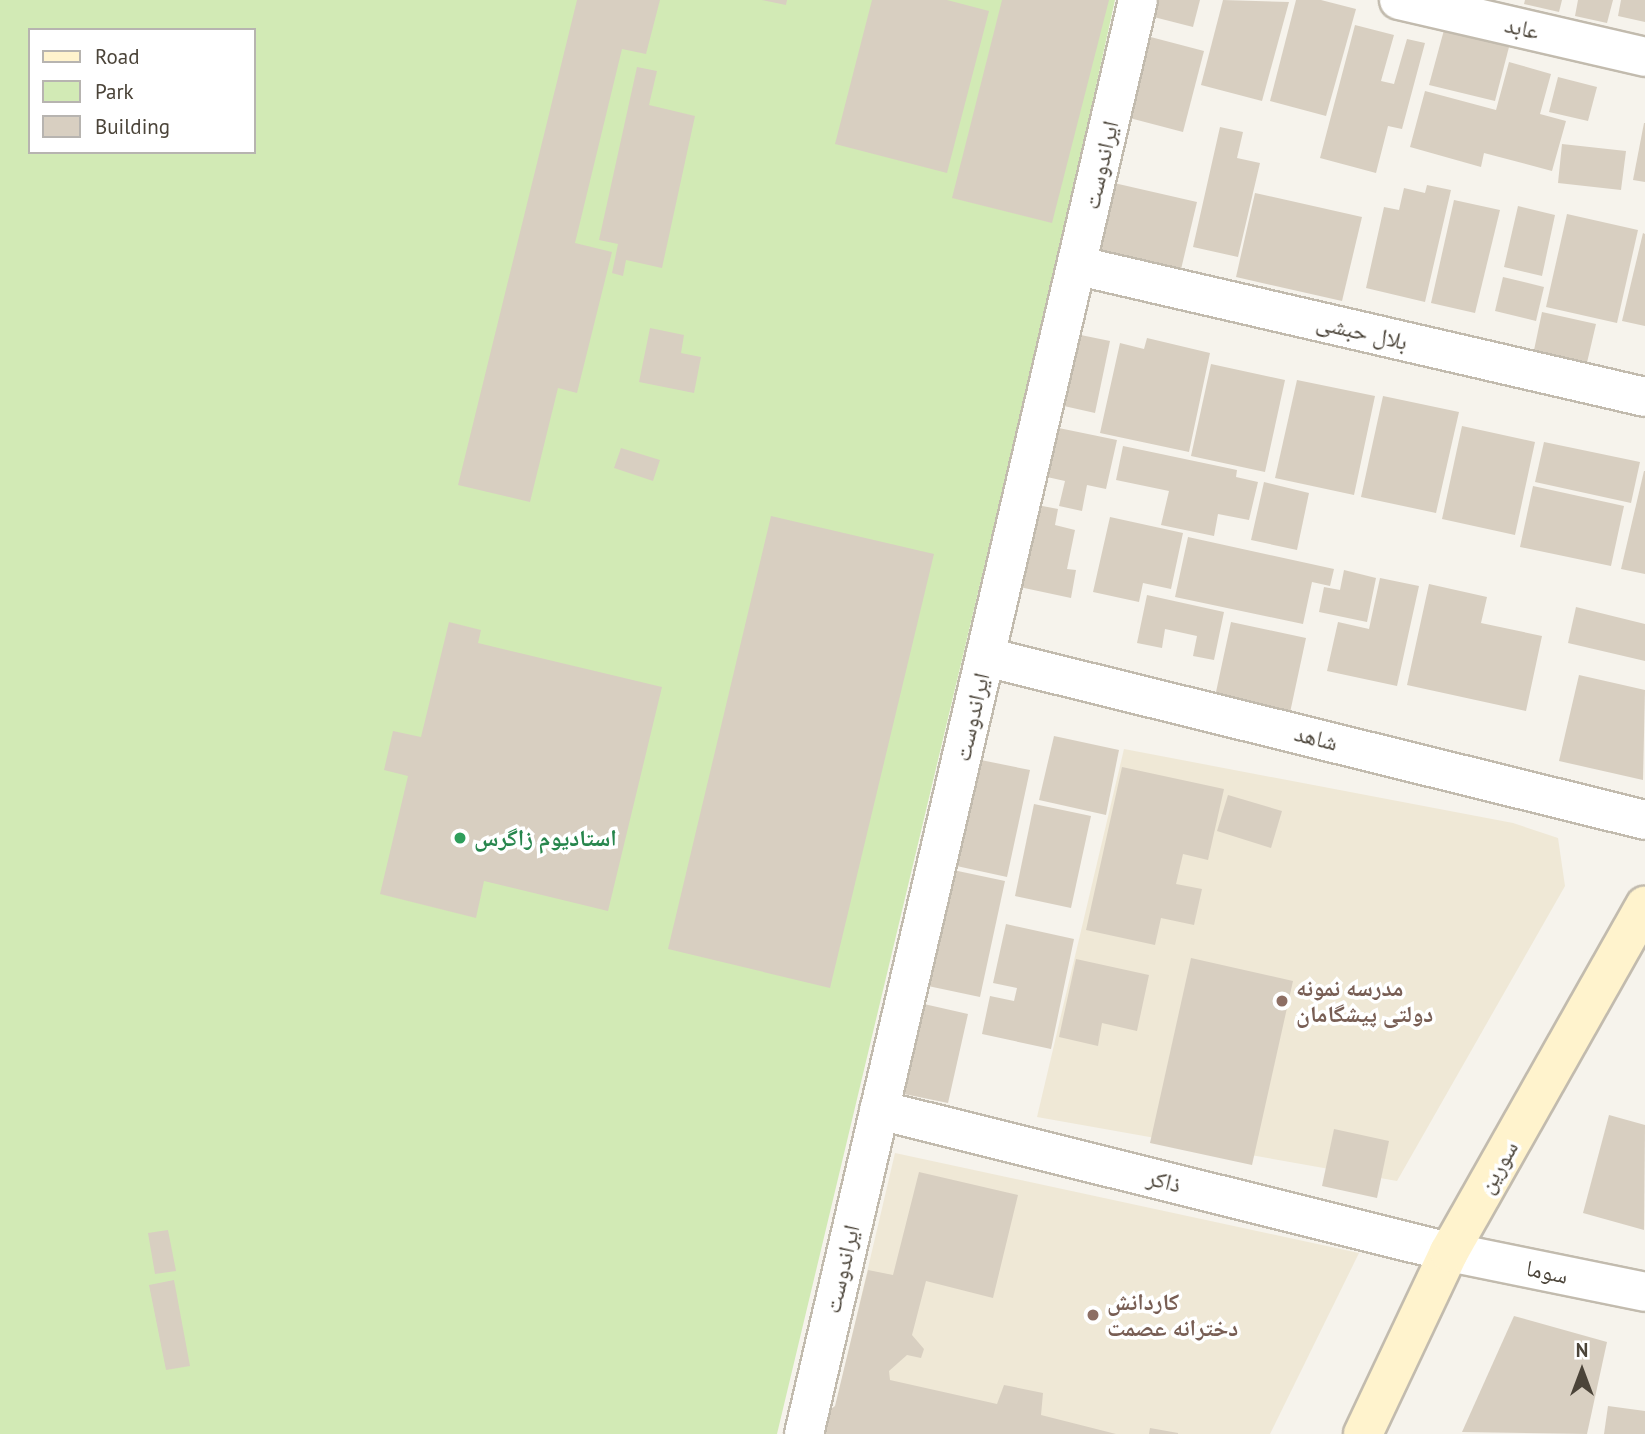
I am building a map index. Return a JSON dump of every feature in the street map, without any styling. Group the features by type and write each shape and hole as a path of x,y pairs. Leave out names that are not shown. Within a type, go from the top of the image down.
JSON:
{"main road":[{"name":"سورین","path":"1363,1434 1450,1252 1645,906"}],"street":[{"name":"ایراندوست","path":"804,1434 1079,266 1138,0"},
{"name":"عابد","path":"1399,0 1645,57"},
{"name":"بلال حبشی","path":"1079,266 1645,397"},
{"name":"شاهد","path":"986,657 1645,820"},
{"name":"ذاکر","path":"879,1110 1450,1252"},
{"name":"سوما","path":"1450,1252 1645,1292"}],"shaded area":[{"name":"مدرسه نمونه دولتی پیشگامان","path":"1124,749 1513,823 1558,838 1565,886 1397,1181 1037,1117"},
{"name":"کاردانش دخترانه عصمت","path":"895,1153 1359,1253 1270,1434 829,1434"}],"green space":[{"name":"استادیوم زاگرس","path":"0,0 1115,0 1062,241 777,1434 0,1434"}],"building":[{"path":"577,0 660,0 646,54 622,49 575,243 612,252 577,393 558,388 530,502 458,485"},
{"path":"762,0 787,0 786,5"},
{"path":"872,0 947,0 989,11 947,173 835,144"},
{"path":"1002,0 1109,0 1052,223 952,198"},
{"path":"1142,0 1200,0 1193,27 1138,13"},
{"path":"1223,0 1289,2 1262,101 1201,85"},
{"path":"1296,0 1321,0 1356,9 1326,116 1270,101"},
{"path":"1525,0 1562,0 1559,12 1524,4"},
{"path":"1578,0 1613,0 1607,23 1575,16"},
{"path":"1621,0 1645,0 1645,22 1618,16"},
{"path":"1355,25 1394,35 1381,81 1394,84 1407,39 1425,43 1402,129 1388,126 1376,173 1320,158"},
{"path":"1444,30 1509,47 1495,101 1429,85"},
{"path":"1143,35 1204,51 1183,132 1122,116"},
{"path":"1509,62 1551,74 1540,114 1566,121 1552,171 1484,153 1481,167 1410,147 1425,91 1496,110"},
{"path":"637,67 657,71 649,105 695,116 662,268 626,260 623,276 612,273 618,244 599,240"},
{"path":"1558,77 1597,87 1588,121 1549,112"},
{"path":"1645,123 1645,182 1633,180"},
{"path":"1220,127 1243,132 1237,158 1260,163 1238,257 1193,247"},
{"path":"1562,144 1626,151 1621,190 1558,183"},
{"path":"1114,183 1197,202 1178,282 1097,264"},
{"path":"1427,185 1451,190 1425,302 1366,288 1384,207 1399,210 1404,188 1425,193"},
{"path":"1255,193 1362,217 1342,301 1236,277"},
{"path":"1454,200 1500,210 1475,313 1431,303"},
{"path":"1518,206 1555,215 1542,276 1504,267"},
{"path":"1567,214 1638,230 1617,323 1546,307"},
{"path":"1643,233 1645,234 1645,326 1622,321"},
{"path":"1503,277 1544,287 1536,321 1495,311"},
{"path":"1542,312 1596,324 1586,367 1533,355"},
{"path":"650,328 684,335 681,353 701,357 694,393 639,382"},
{"path":"1071,333 1110,341 1095,413 1055,404"},
{"path":"1147,338 1210,353 1189,452 1100,433 1120,343 1144,349"},
{"path":"1211,364 1285,380 1265,472 1191,456"},
{"path":"1297,380 1375,396 1354,495 1275,478"},
{"path":"1383,396 1459,412 1436,513 1361,497"},
{"path":"1049,426 1117,440 1106,489 1087,485 1082,511 1059,506 1065,481 1038,475"},
{"path":"1462,426 1535,442 1515,535 1442,519"},
{"path":"1544,442 1640,462 1631,503 1535,482"},
{"path":"1123,446 1237,470 1236,477 1258,482 1249,520 1218,514 1214,536 1161,525 1169,491 1116,480"},
{"path":"621,448 660,460 653,481 614,468"},
{"path":"1645,471 1645,574 1621,569"},
{"path":"1264,482 1309,493 1297,550 1251,540"},
{"path":"1533,486 1624,506 1611,566 1520,547"},
{"path":"1032,504 1058,509 1055,525 1075,530 1067,569 1076,570 1071,598 1015,586"},
{"path":"771,516 934,554 830,988 668,949"},
{"path":"1110,517 1183,533 1171,589 1143,583 1139,602 1093,592"},
{"path":"1188,537 1334,569 1330,586 1312,582 1303,624 1175,597"},
{"path":"1344,570 1376,578 1367,622 1319,612 1324,587 1340,590"},
{"path":"1380,578 1419,586 1397,686 1327,671 1338,622 1369,629"},
{"path":"1429,584 1487,597 1481,623 1542,636 1526,711 1407,685"},
{"path":"1147,595 1224,612 1214,660 1193,656 1197,636 1165,629 1162,648 1137,643"},
{"path":"1576,607 1645,624 1645,661 1568,643"},
{"path":"449,622 481,630 478,643 662,687 608,911 484,881 476,918 380,894 408,776 384,770 393,731 421,737"},
{"path":"1231,622 1306,638 1288,722 1213,706"},
{"path":"1579,675 1645,690 1643,780 1559,761"},
{"path":"1054,736 1119,750 1106,815 1039,800"},
{"path":"976,759 1030,770 1007,877 952,865"},
{"path":"1122,767 1224,789 1208,860 1183,854 1176,884 1202,889 1194,925 1161,918 1155,945 1086,930"},
{"path":"1228,795 1282,811 1271,848 1217,831"},
{"path":"1034,804 1091,816 1071,908 1015,896"},
{"path":"953,870 1005,881 980,997 928,986"},
{"path":"1006,924 1074,939 1051,1049 982,1034 990,996 1014,1001 1017,988 993,983"},
{"path":"1191,958 1293,981 1252,1165 1150,1143"},
{"path":"1076,959 1149,975 1137,1031 1102,1023 1098,1046 1059,1037"},
{"path":"924,1004 968,1014 948,1103 904,1094"},
{"path":"1609,1115 1645,1125 1644,1230 1583,1213"},
{"path":"1334,1129 1389,1141 1377,1198 1322,1186"},
{"path":"919,1172 1018,1195 993,1298 926,1281 912,1335 924,1349 921,1358 907,1355 889,1371 890,1380 997,1404 1004,1385 1043,1393 1041,1415 1116,1434 823,1434 827,1412 835,1406 868,1270 893,1275"},
{"path":"168,1230 176,1271 155,1274 148,1233"},
{"path":"174,1280 190,1366 166,1370 149,1285"},
{"path":"1514,1316 1607,1342 1587,1434 1462,1432"},
{"path":"1608,1406 1645,1411 1645,1434 1604,1434"},
{"path":"1150,1428 1178,1433 1178,1434 1149,1434"}],"place":[{"name":"استادیوم زاگرس","path":"460,838"},
{"name":"مدرسه نمونه دولتی پیشگامان","path":"1282,1001"},
{"name":"کاردانش دخترانه عصمت","path":"1093,1315"}]}
